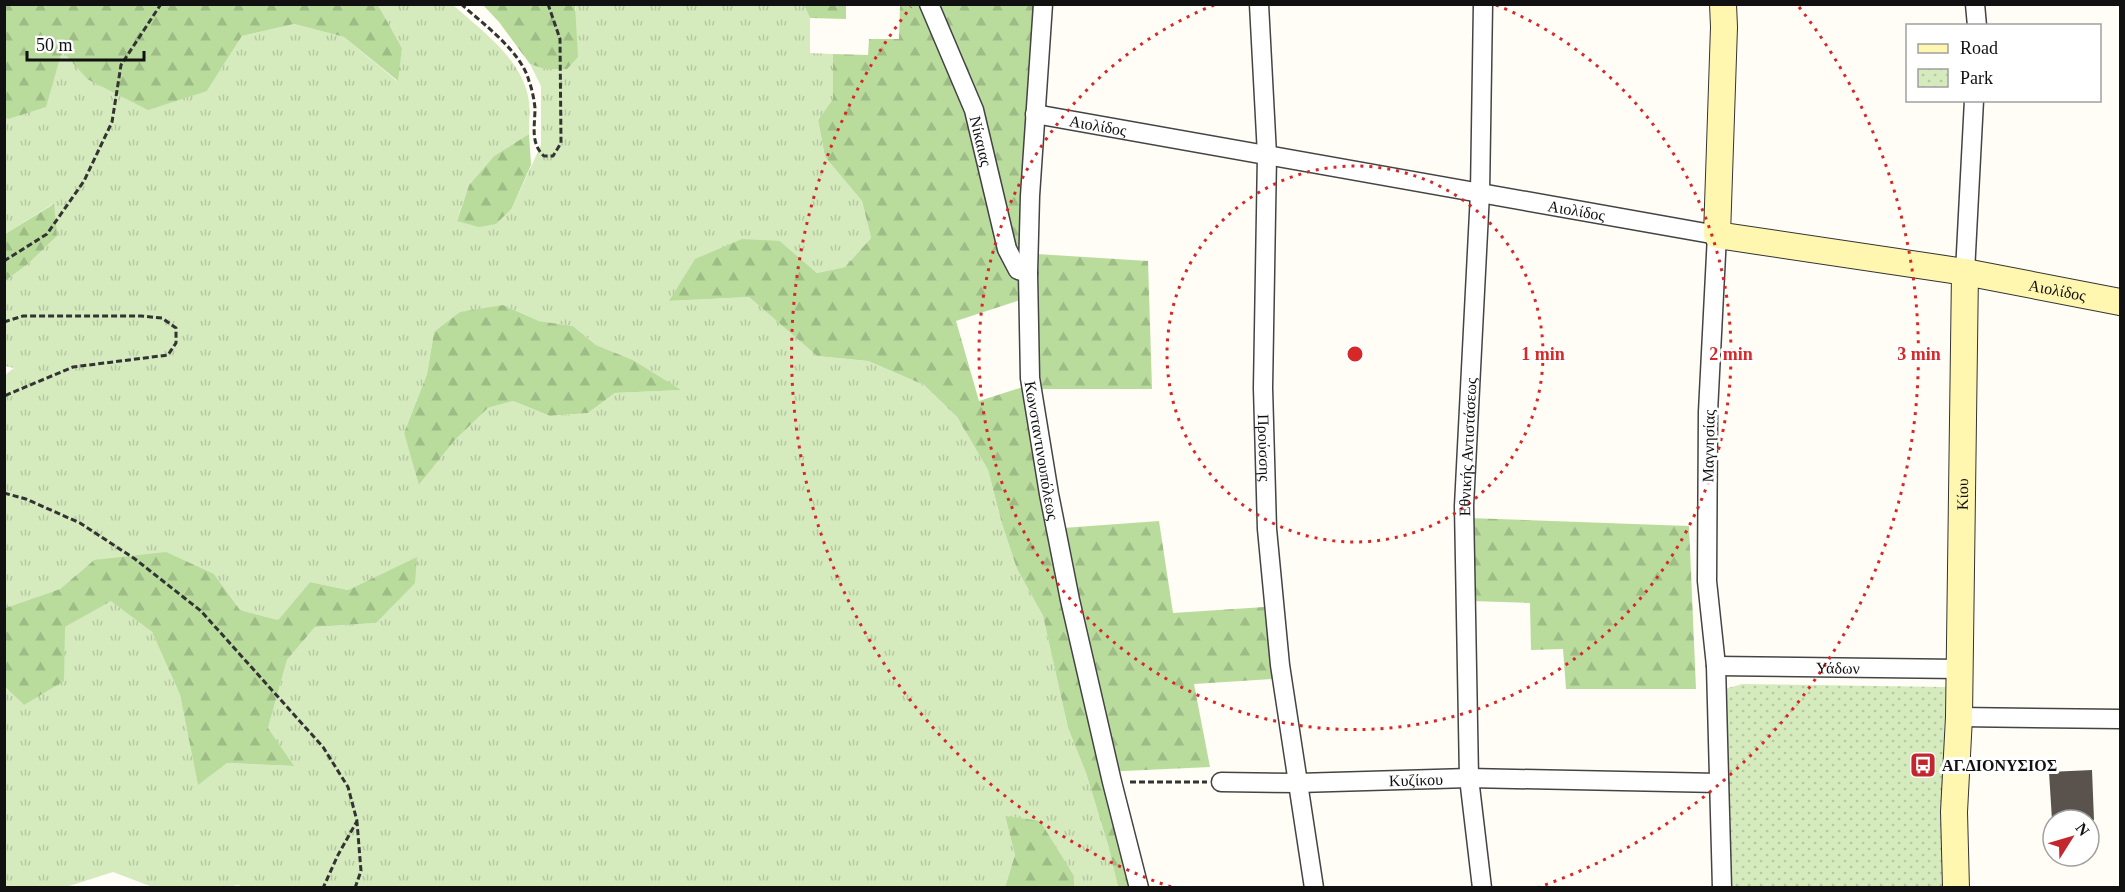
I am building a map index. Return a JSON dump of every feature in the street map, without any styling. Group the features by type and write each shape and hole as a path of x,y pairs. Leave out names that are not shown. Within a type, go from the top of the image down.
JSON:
{"street":[{"name":"Νίκαιας","path":"929,4 974,110 1007,249 1018,270 1028,273"},
{"name":"Κωνσταντινουπόλεως","path":"1043,4 1030,196 1028,273 1030,378 1047,483 1070,600 1139,888"},
{"name":"Προύσσης","path":"1260,4 1267,155 1263,388 1267,529 1280,665 1314,888"},
{"name":"Εθνικής Αντιστάσεως","path":"1482,888 1469,778 1464,506 1480,193 1483,4"},
{"name":"Μαγνησίας","path":"1722,888 1716,666 1707,569 1708,412 1717,235 1724,4"},
{"path":"1975,4 1977,24"},
{"name":"Κίου","path":"1956,888 1954,812 1959,717 1965,272 1974,102"},
{"name":"Αιολίδος","path":"1035,114 1717,235 1965,272 2121,302"},
{"name":"Υάδων","path":"1716,666 1959,669"},
{"path":"1959,717 2121,719"},
{"name":"Κυζίκου","path":"1221,782 1298,783 1469,778 1719,783"}],"path":[{"path":"4,261 47,234 84,181 112,122 121,65 161,4"},
{"path":"461,4 516,56 529,78 535,106 534,138 537,150 544,156 553,156 561,143 560,39 549,4"},
{"path":"4,322 23,316 162,318 176,328 176,344 168,355 73,367 4,396"},
{"path":"4,494 26,499 80,523 135,559 201,611 323,747 348,787 357,821 361,871 355,888"},
{"path":"1112,782 1221,782"},
{"path":"324,888 338,855 357,821"}],"green space":[{"path":"4,5 378,5 402,48 398,81 344,37 294,24 242,36 207,91 148,110 87,79 62,51 46,107 8,119 4,118"},
{"path":"378,5 453,5 500,48 519,73 525,87 529,102 529,134 494,156 469,185 457,220 512,208 541,145 541,86 530,64 544,69 576,10 575,5 804,5 810,18 810,53 833,54 833,99 818,120 825,157 862,201 871,238 845,267 817,273 780,241 669,301 749,297 817,356 868,361 924,385 957,417 988,470 1017,569 1043,616 1068,728 1086,773 1118,887 1074,887 1074,876 1005,816 1015,855 1005,887 241,888 239,885 220,888 155,888 113,872 66,887 5,887 5,687 24,705 65,627 111,600 152,632 180,695 198,784 227,763 293,766 268,728 287,660 315,627 376,623 416,558 348,590 310,582 278,620 240,610 214,574 94,560 60,589 5,608 4,376 14,368 5,366 5,281 28,264 57,236 53,204 5,234 5,118 8,119 62,51 87,79 207,91 242,36 294,24 344,37 397,81 402,48","holes":["503,305 539,321 573,326 596,345 633,360 679,390 615,393 588,413 550,416 513,401 488,408 455,440 420,484 404,433 427,374 434,332"]},
{"path":"483,5 575,5 578,57 567,69 544,69 530,64 499,22"},
{"path":"804,5 846,5 846,19 810,18"},
{"path":"900,5 1036,5 1037,254 1148,261 1152,389 1040,389 1020,300 956,321 979,401 1023,387 1063,528 1159,521 1173,613 1264,607 1273,679 1194,684 1210,767 1102,772 1131,887 1118,887 1086,773 1068,728 1043,616 1017,569 988,470 957,417 924,385 868,361 817,356 749,297 669,301 695,259 742,239 780,241 817,273 845,267 871,238 862,201 825,157 818,120 833,99 833,54 868,55 869,39 899,39"},
{"path":"529,134 531,165 512,208 496,224 479,227 457,221 469,185 494,156"},
{"path":"54,204 57,236 28,264 5,281 5,234"},
{"path":"503,305 539,321 573,326 596,345 633,360 681,390 615,393 588,413 550,416 513,401 488,408 455,440 419,485 404,433 427,374 434,332 460,312"},
{"path":"1469,518 1689,526 1696,689 1566,689 1563,649 1531,650 1530,603 1471,601"},
{"path":"166,552 214,574 240,610 278,620 310,582 348,590 417,557 415,583 376,623 315,627 287,660 268,728 294,766 227,763 198,785 180,695 152,632 111,601 65,627 64,681 24,705 5,687 5,608 60,589 94,560"},
{"path":"1742,684 1946,687 1942,809 1943,887 1732,887 1728,860 1725,689"},
{"path":"1005,816 1040,821 1074,876 1074,887 1005,887 1015,855"}],"building":[{"path":"2092,770 2094,808 2051,808 2049,772"}],"place":[{"name":"ΑΓ.ΔΙΟΝΥΣΙΟΣ","path":"1923,765"}]}
